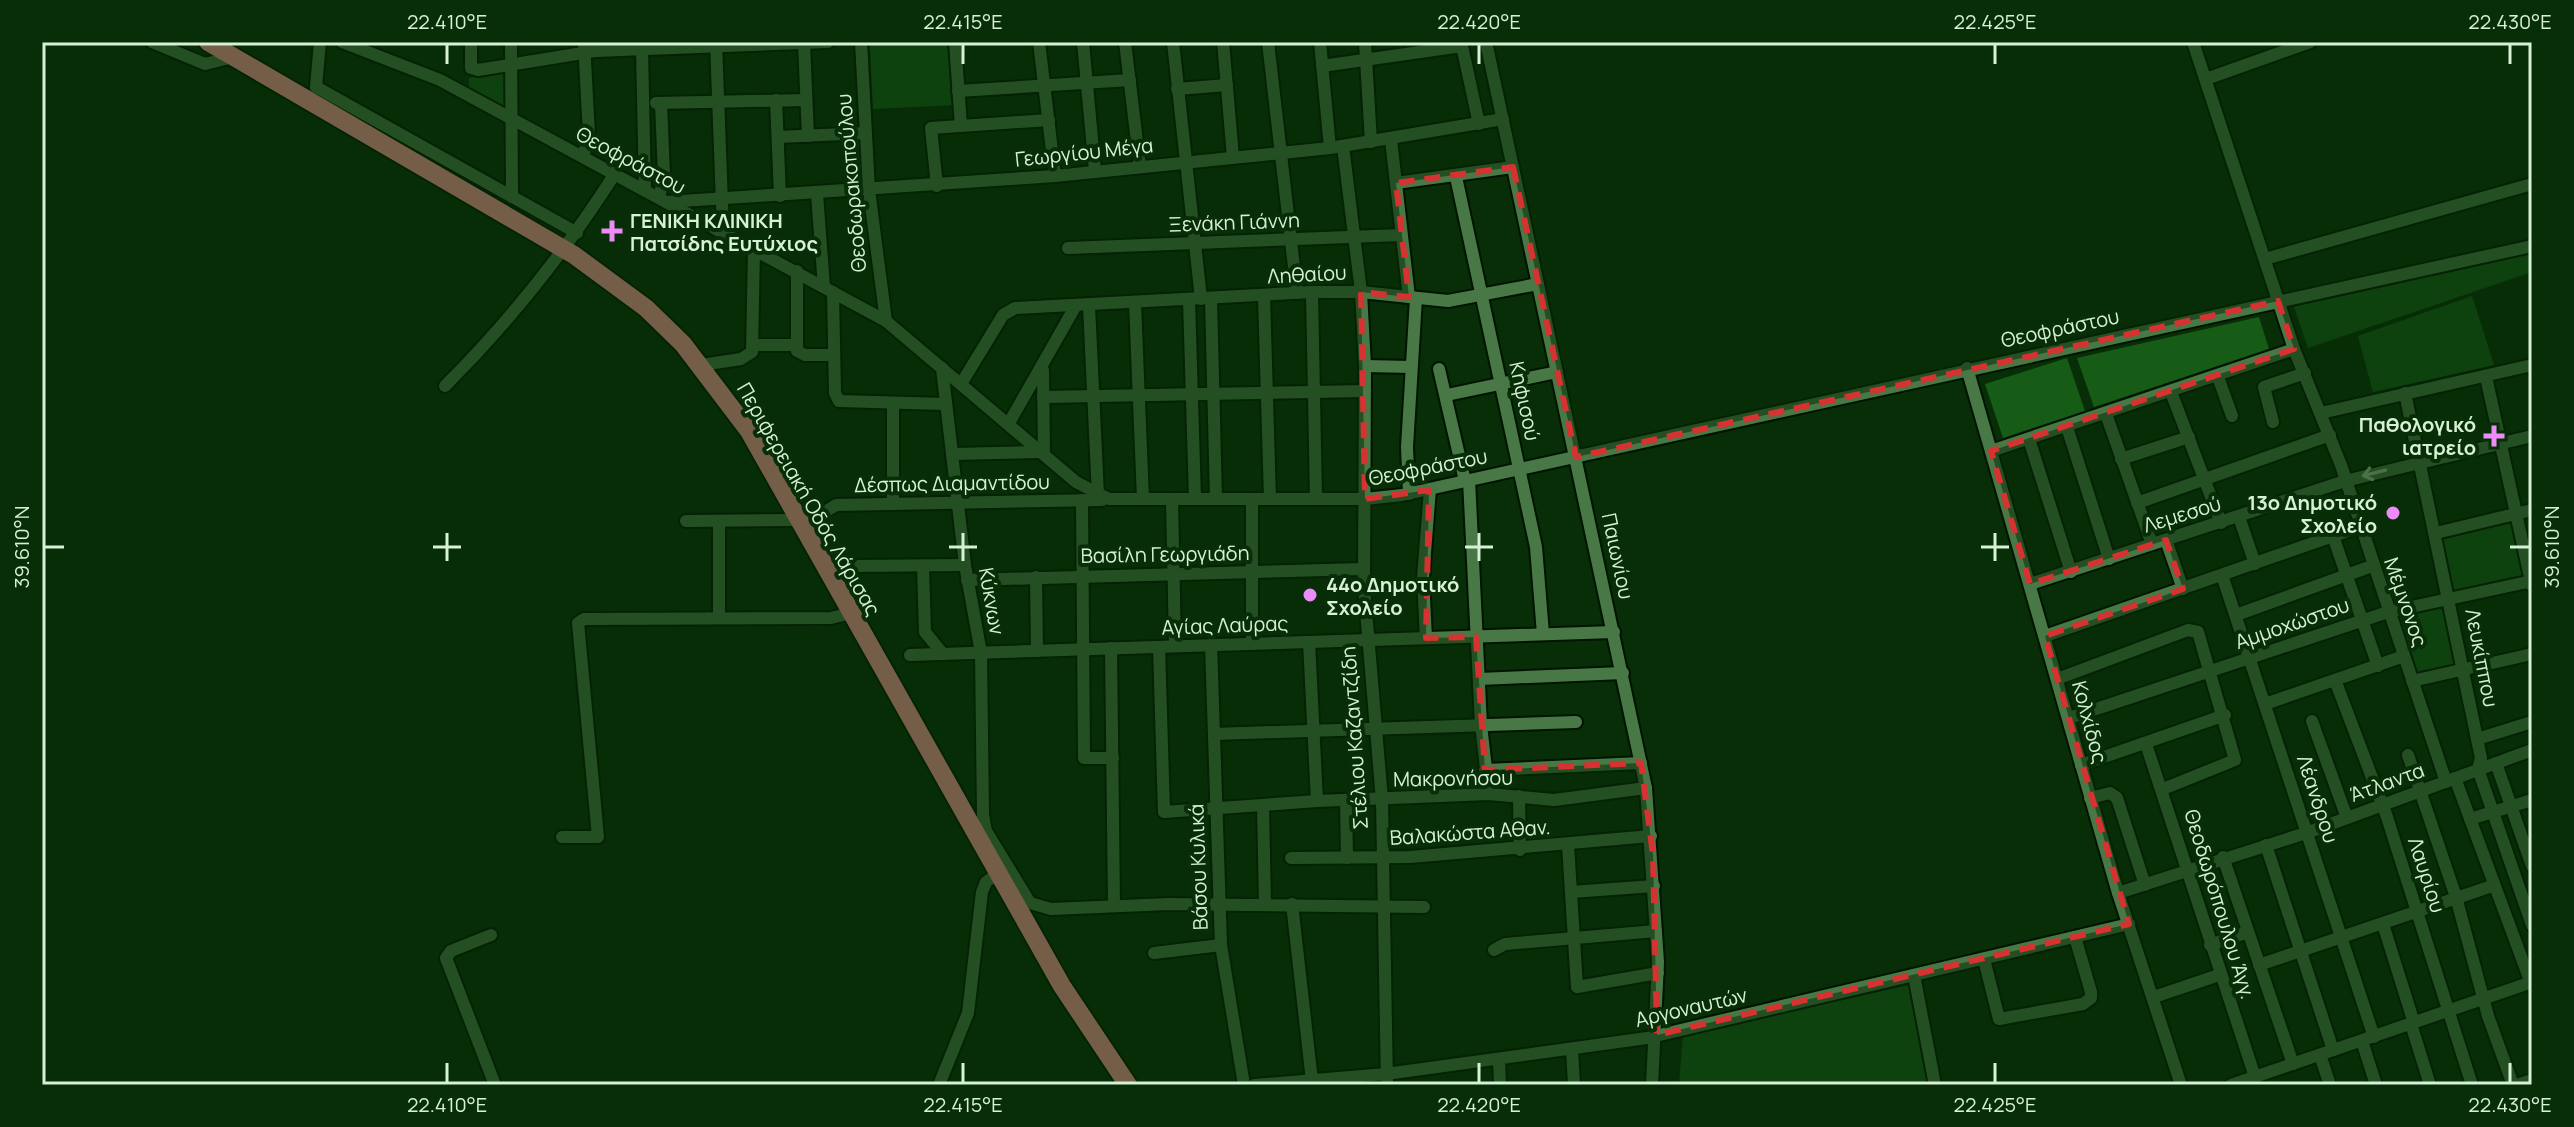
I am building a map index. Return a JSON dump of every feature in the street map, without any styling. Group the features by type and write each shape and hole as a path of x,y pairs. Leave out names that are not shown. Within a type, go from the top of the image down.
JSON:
{"highway":[{"name":"Περιφερειακή Οδός Λάρισας","path":"208,42 565,250 646,308 701,365 749,431 851,613 982,834 997,874 1078,1014 1128,1085"}],"street":[{"path":"152,42 205,64 217,64 233,57"},
{"path":"320,42 316,87 577,233"},
{"name":"Θεοφράστου","path":"342,42 426,73 886,321 1076,482 1103,497 1365,499 1409,494 1967,368 2532,246"},
{"path":"471,42 471,68 478,70 584,47 642,49 828,42"},
{"path":"511,42 512,197"},
{"name":"Θεοδωρακοπούλου","path":"861,42 869,190 886,321"},
{"path":"955,42 961,126"},
{"path":"1039,42 1055,176"},
{"path":"1083,42 1095,171"},
{"path":"1125,42 1140,167"},
{"path":"1173,42 1200,300 1214,394 1216,499"},
{"path":"1223,42 1233,157"},
{"path":"1268,42 1297,293"},
{"name":"Στέλιου Καζαντζίδη","path":"1320,42 1361,292 1365,366 1364,569 1367,640 1382,800 1386,1080"},
{"path":"1365,42 1371,142"},
{"name":"Παιωνίου","path":"1486,42 1646,788 1658,973 1652,1085"},
{"name":"Μέμνονος","path":"2193,42 2294,349 2330,435 2412,681 2450,780 2470,819 2492,886 2531,984"},
{"path":"2206,79 2307,42"},
{"path":"804,43 808,136"},
{"path":"716,44 723,231"},
{"path":"1322,66 1462,46 1479,124"},
{"path":"583,157 589,135 584,47"},
{"path":"642,49 645,191"},
{"path":"958,91 1130,80"},
{"path":"1177,89 1227,85"},
{"path":"776,100 780,196"},
{"path":"663,200 658,103 806,100"},
{"name":"Γεωργίου Μέγα","path":"663,200 817,194 1055,176 1337,147 1503,119"},
{"path":"937,186 931,128 1049,120"},
{"path":"778,137 866,133"},
{"path":"1391,140 1401,235 1413,298 1409,494"},
{"path":"1396,183 1513,167"},
{"path":"445,386 500,329 565,250 614,175"},
{"name":"Κηφισού","path":"1456,177 1539,564 1543,634"},
{"path":"2265,259 2532,184"},
{"path":"817,194 829,289 835,393 842,403 944,404"},
{"name":"Ξενάκη Γιάννη","path":"1068,248 1401,235"},
{"path":"701,365 741,359 748,356 754,345 754,248"},
{"path":"797,271 798,349"},
{"name":"Ληθαίου","path":"961,384 1008,311 1312,292 1361,292 1448,301 1538,284"},
{"path":"1312,292 1316,499"},
{"path":"1264,296 1270,499"},
{"path":"1195,499 1191,394 1200,300"},
{"path":"1135,303 1143,499"},
{"path":"1089,306 1103,497"},
{"path":"1009,423 1043,369 1075,307"},
{"path":"754,345 834,355"},
{"path":"1991,451 2294,349"},
{"path":"2321,413 2532,365"},
{"path":"1365,366 1411,367"},
{"name":"Κύκνων","path":"942,368 967,580 981,653 982,834"},
{"name":"Κολχίδος","path":"1967,368 2118,893 2181,1085"},
{"path":"952,454 1043,453 1043,369"},
{"path":"1439,369 1467,481 1481,725 1489,794"},
{"path":"1447,395 1557,372"},
{"path":"2273,422 2264,387 2305,373"},
{"path":"2218,377 2232,416"},
{"path":"2486,377 2532,583"},
{"path":"1043,397 1365,391"},
{"path":"2171,392 2221,523"},
{"name":"Λευκίππου","path":"2405,393 2464,670 2481,763 2478,769 2532,925"},
{"path":"893,404 893,504"},
{"path":"2106,414 2152,544"},
{"path":"2067,427 2109,559"},
{"path":"2137,503 2330,435"},
{"name":"Λεμεσού","path":"2030,584 2345,481 2532,436"},
{"path":"2121,459 2189,437"},
{"path":"2029,439 2071,572"},
{"path":"1426,638 1423,578 1430,489"},
{"name":"Δέσπως Διαμαντίδου","path":"801,523 832,506 1103,497"},
{"path":"1172,499 1175,646"},
{"path":"1252,499 1252,644"},
{"path":"1082,500 1084,758 1113,758"},
{"path":"2436,533 2532,510"},
{"path":"2239,517 2255,564"},
{"path":"686,521 801,523"},
{"path":"719,521 719,618"},
{"path":"2045,636 2359,527"},
{"path":"2333,536 2378,666"},
{"path":"2166,540 2183,589"},
{"path":"832,578 852,566 965,565"},
{"path":"923,566 925,632 943,654"},
{"path":"2236,615 2372,566"},
{"name":"Βασίλη Γεωργιάδη","path":"967,580 1364,569"},
{"name":"Λέανδρου","path":"2222,575 2309,832 2368,1039 2376,1085"},
{"path":"1036,577 1037,651"},
{"name":"Αμμοχώστου","path":"2069,718 2388,612 2532,583"},
{"path":"562,837 598,837 578,623 584,619 831,618 851,613"},
{"path":"2057,679 2196,630 2225,715 2235,760 2163,789"},
{"name":"Αγίας Λαύρας","path":"910,655 1614,632"},
{"path":"1309,642 1317,801"},
{"name":"Βάσου Κυλικά","path":"1211,645 1221,945 1244,1085"},
{"name":"Μακρονήσου","path":"1159,647 1164,812 1317,801 1489,794 1569,799 1646,788"},
{"path":"1111,648 1114,906"},
{"path":"2412,681 2532,654"},
{"path":"2265,704 2404,656"},
{"path":"1479,679 1623,673"},
{"name":"Λαυρίου","path":"2335,680 2418,911 2472,1085"},
{"path":"2081,765 2225,715"},
{"path":"2312,721 2347,818"},
{"path":"1214,734 1375,726 1576,722"},
{"path":"2477,739 2532,722"},
{"name":"Θεοδωρόπουλου Άγγ.","path":"2146,744 2163,789 2219,975 2255,1077"},
{"name":"Άτλαντα","path":"2118,893 2309,832 2532,750"},
{"path":"2408,755 2515,1085 2532,1080"},
{"path":"1485,770 1641,763"},
{"path":"2496,763 2532,866"},
{"path":"2090,798 2110,793 2117,798 2145,885"},
{"path":"1519,796 1520,850"},
{"path":"1346,800 1347,858"},
{"path":"2470,819 2532,800"},
{"path":"1263,805 1265,904"},
{"path":"982,834 1026,898 1035,906 1292,904 1424,907"},
{"name":"Βαλακώστα Αθαν.","path":"1291,858 1382,858 1520,850 1651,836"},
{"path":"1568,845 1577,987 1658,973"},
{"path":"2266,845 2333,1050"},
{"path":"2223,857 2293,1064"},
{"path":"939,1085 968,1013 982,892 986,882 997,874"},
{"path":"1571,892 1654,886"},
{"path":"2259,965 2492,886"},
{"path":"1292,904 1312,1081"},
{"name":"Αργοναυτών","path":"1254,1085 1386,1080 1657,1035 2129,924"},
{"path":"2383,924 2430,1085"},
{"path":"1494,950 1505,944 1656,931"},
{"path":"2210,945 2248,932"},
{"path":"491,935 451,951 446,958 495,1085"},
{"path":"1984,959 1999,1019 2083,1004 2091,998 2075,937"},
{"path":"1154,953 1221,945"},
{"path":"1914,975 1935,1085"},
{"path":"2154,997 2219,975"},
{"path":"2233,1085 2531,984"},
{"path":"1572,1049 1574,1085"},
{"path":"2320,1055 2330,1085"},
{"path":"1499,1060 1500,1085"},
{"path":"2276,1070 2282,1085"}],"highlighted area":[{"path":"1513,167 1576,457 2278,301 2294,349 1991,451 2030,584 2166,540 2183,589 2045,636 2129,924 1657,1035 1653,855 1641,763 1485,770 1476,637 1426,638 1429,490 1365,499 1361,292 1409,297 1396,183"}],"green space":[{"path":"952,42 955,105 873,109 870,44"},
{"path":"506,71 507,109 469,88 469,78"},
{"path":"2532,249 2532,272 2308,348 2292,301"},
{"path":"2472,296 2494,365 2373,392 2358,336"},
{"path":"2259,317 2269,349 2094,407 2077,358"},
{"path":"2067,358 2085,411 2003,438 1985,384"},
{"path":"2516,513 2531,581 2449,599 2464,670 2412,681 2388,612 2449,598 2436,533"},
{"path":"1914,984 1932,1085 1679,1085 1683,1036"}],"place":[{"name":"ΓΕΝΙΚΗ ΚΛΙΝΙΚΗ Πατσίδης Ευτύχιος","path":"612,231"},
{"name":"Παθολογικό ιατρείο","path":"2494,436"},
{"name":"13ο Δημοτικό Σχολείο","path":"2393,513"},
{"name":"44ο Δημοτικό Σχολείο","path":"1310,595"}]}
